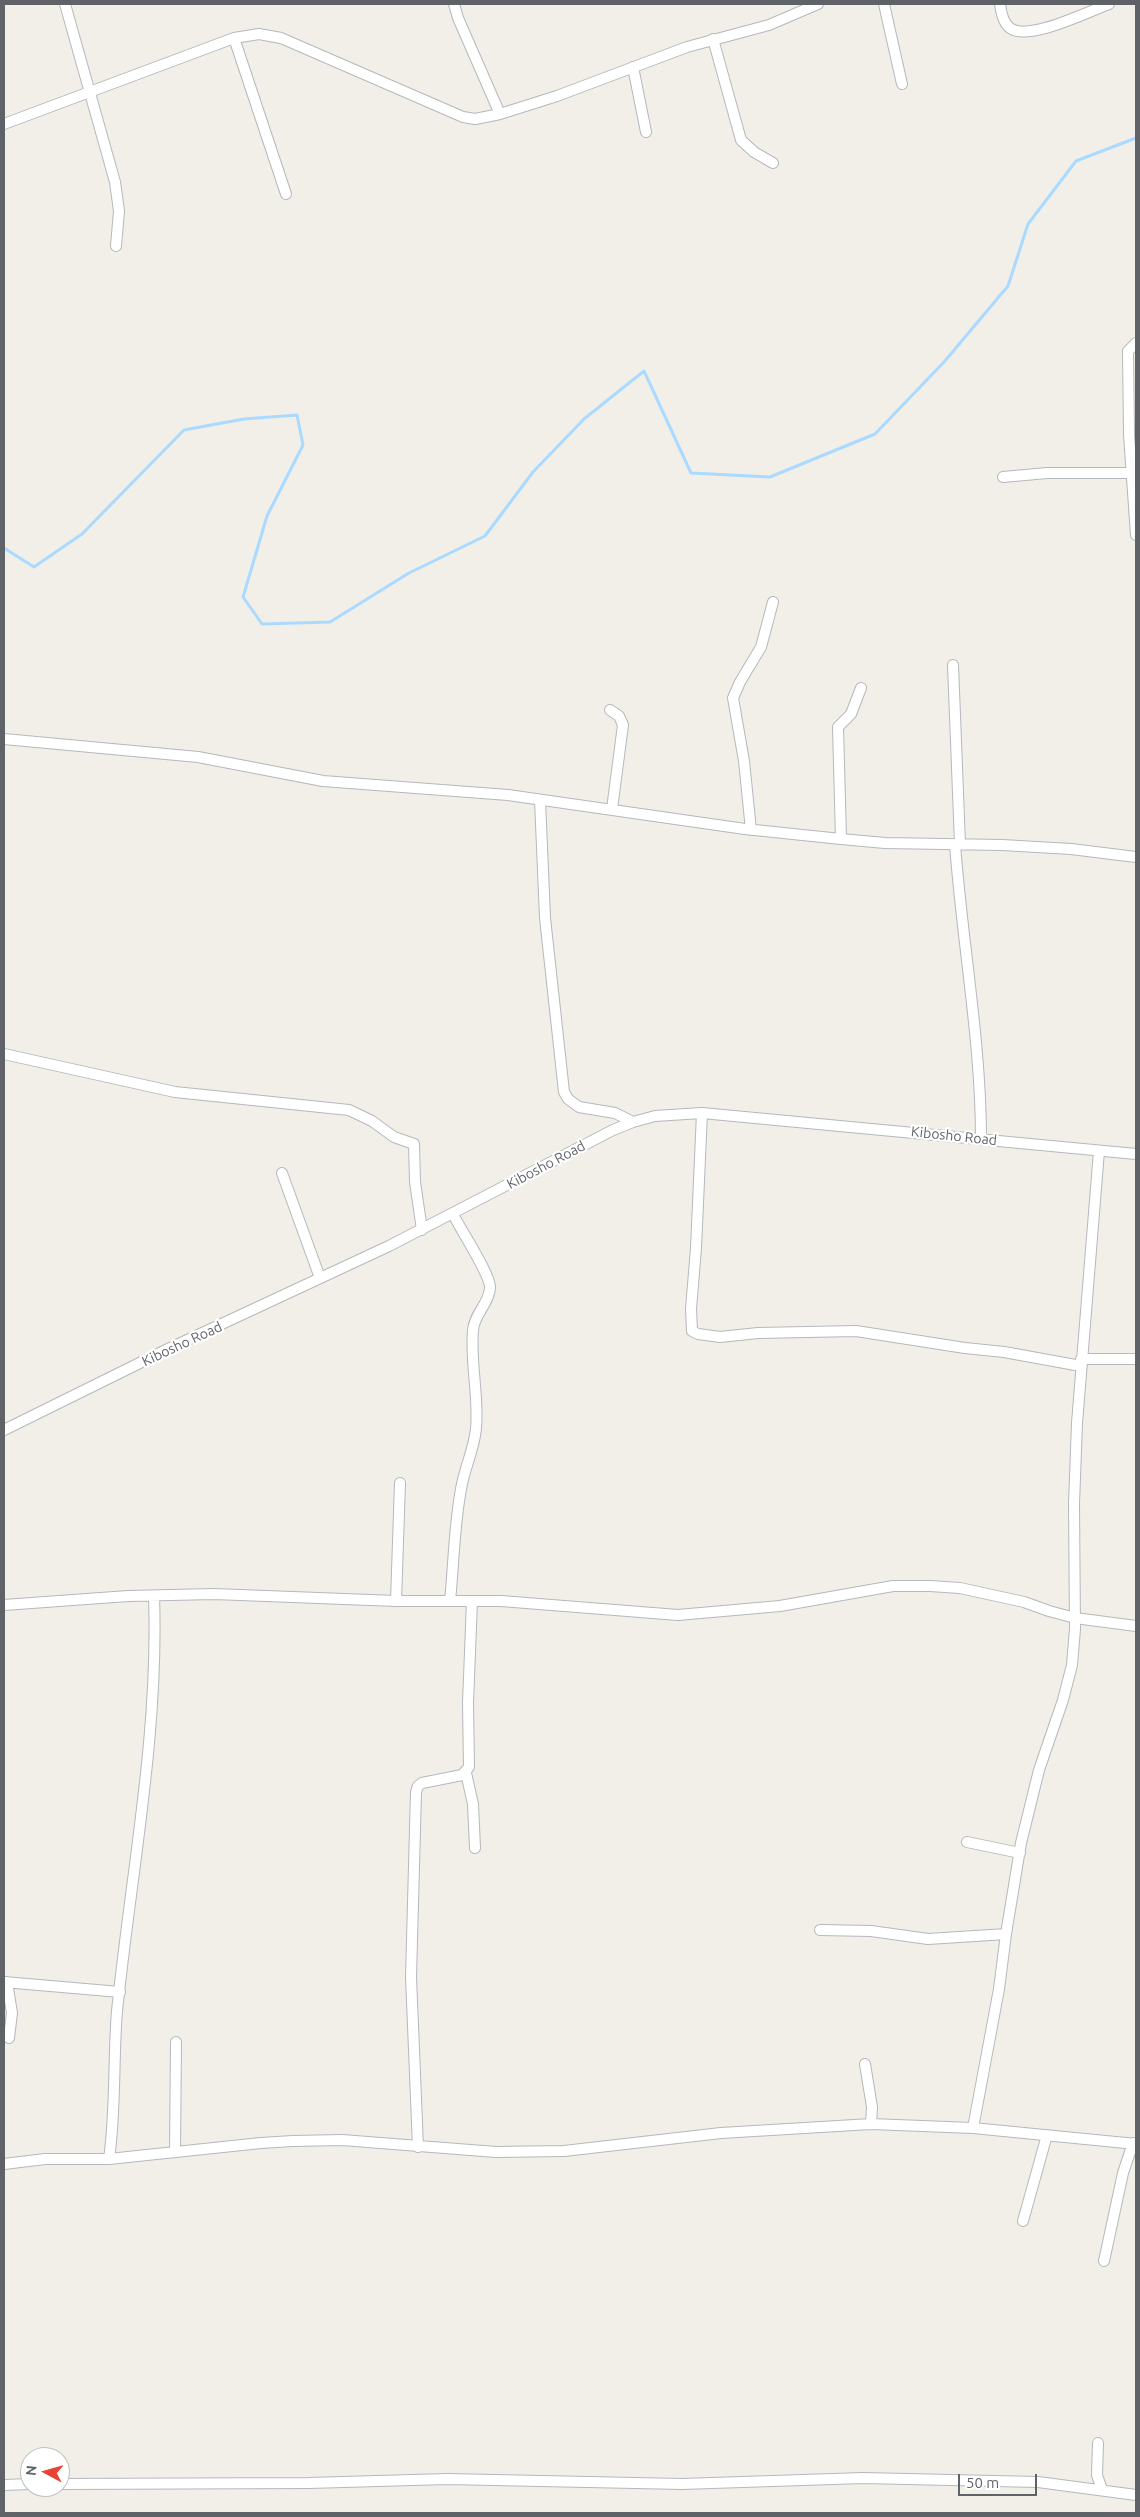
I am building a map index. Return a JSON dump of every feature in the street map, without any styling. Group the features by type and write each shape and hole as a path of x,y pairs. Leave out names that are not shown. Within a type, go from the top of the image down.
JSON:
{"street":[{"path":"65,4 110,158 118,199 116,246"},
{"path":"454,4 458,18 500,114"},
{"path":"4,124 234,38 259,34 281,38 469,118 483,118 500,114 713,39 769,25 816,4"},
{"path":"884,4 902,84"},
{"path":"1000,4 1004,20 1009,28 1015,31 1048,28 1109,4"},
{"path":"234,38 286,194"},
{"path":"713,39 741,140 754,152 773,163"},
{"path":"634,67 646,132"},
{"path":"1136,343 1130,348 1127,356 1136,535"},
{"path":"1003,477 1047,473 1132,473"},
{"path":"751,830 744,761 733,698 740,682 761,647 773,602"},
{"path":"953,665 962,926 978,1054 981,1139"},
{"path":"841,839 838,727 851,714 860,688"},
{"path":"610,710 619,716 623,725 612,809"},
{"path":"4,739 198,757 323,781 458,790 612,809 751,830 884,843 958,844 1071,850 1136,857"},
{"path":"540,800 545,918 564,1092 568,1099 579,1107 615,1113 632,1122"},
{"path":"4,1054 175,1092 349,1110 363,1116 394,1137 414,1144 415,1182 422,1230"},
{"path":"702,1113 696,1248 691,1309 692,1330 698,1334 720,1337 758,1333 856,1331 965,1348 1081,1362 1136,1359"},
{"name":"Kibosho Road","path":"4,1430 422,1230 578,1148 632,1122 655,1116 702,1113 1136,1154"},
{"path":"972,2128 999,1989 1020,1852 1039,1770 1068,1683 1075,1618 1074,1504 1081,1362 1099,1151"},
{"path":"282,1173 320,1278"},
{"path":"450,1601 456,1524 462,1483 472,1452 476,1429 477,1402 473,1329 478,1313 488,1298 490,1287 485,1272 453,1214"},
{"path":"396,1601 400,1483"},
{"path":"4,1605 214,1594 396,1601 501,1601 678,1615 780,1606 894,1586 930,1586 960,1588 995,1595 1075,1618 1136,1626"},
{"path":"109,2158 120,1992 145,1779 155,1646 154,1596"},
{"path":"472,1601 468,1703 470,1760 466,1773 473,1804 475,1848"},
{"path":"418,2147 411,1977 416,1792 418,1786 422,1783 453,1778 466,1773"},
{"path":"967,1842 1020,1852"},
{"path":"820,1930 871,1931 928,1939 1006,1934"},
{"path":"9,2038 12,2013 6,1982 120,1992"},
{"path":"175,2152 176,2042"},
{"path":"864,2064 872,2107 871,2124"},
{"path":"4,2164 45,2159 109,2158 261,2142 332,2141 496,2152 564,2151 721,2132 871,2124 972,2128 1135,2144 1123,2173 1104,2261"},
{"path":"1023,2221 1047,2135"},
{"path":"1098,2443 1097,2475 1102,2490"},
{"path":"70,2484 275,2483 447,2479 682,2484 863,2478 998,2480 1136,2495"},
{"path":"4,2485 20,2484"}],"waterway":[{"path":"4,548 34,567 82,534 184,430 244,419 297,415 303,445 267,516 243,597 262,624 330,622 409,573 485,536 533,472 584,419 644,371 691,473 770,477 875,434 944,362 1008,286 1028,224 1076,161 1136,138"}]}
